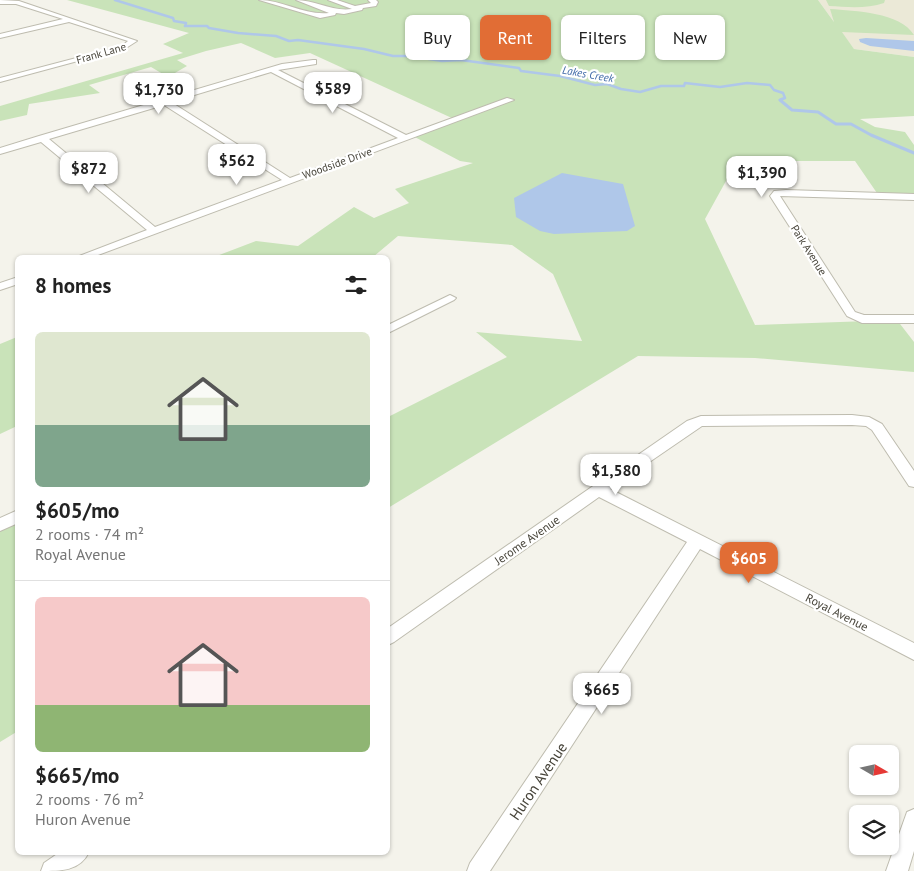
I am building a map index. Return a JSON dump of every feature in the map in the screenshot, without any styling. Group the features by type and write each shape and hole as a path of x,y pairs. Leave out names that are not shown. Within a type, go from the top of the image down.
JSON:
{"street":[{"path":"262,0 322,16 332,15 332,10"},
{"path":"276,4 294,0"},
{"path":"299,0 342,12 360,9 357,7"},
{"path":"331,0 357,7 374,5 375,2 371,0"},
{"path":"0,2 16,2 68,20"},
{"path":"0,36 68,20"},
{"name":"Frank Lane","path":"0,80 134,43 130,39 68,20"},
{"path":"0,151 272,70 313,62"},
{"path":"272,70 404,138"},
{"name":"Woodside Drive","path":"87,255 510,100"},
{"path":"165,102 289,181"},
{"path":"42,138 153,230"},
{"name":"Park Avenue","path":"914,197 786,193 775,194 774,196 847,310 858,318 914,319"},
{"path":"0,287 15,281"},
{"path":"390,328 450,298"},
{"name":"Jerome Avenue","path":"390,636 692,424 701,421 852,420 869,422 877,427 914,482"},
{"name":"Royal Avenue","path":"599,490 914,652"},
{"path":"0,525 15,518"},
{"name":"Huron Avenue","path":"478,871 697,540"},
{"path":"897,871 914,819"},
{"path":"52,871 75,855"}],"shaded area":[{"path":"818,0 914,0 914,57 854,49"}],"green space":[{"path":"67,0 818,0 834,22 830,9 888,17 907,27 914,35 842,32 854,49 914,57 914,116 860,119 875,127 905,132 914,145 914,198 879,196 855,161 737,161 705,219 755,325 897,320 914,342 914,372 755,358 638,356 390,507 390,416 507,357 476,332 582,341 553,274 512,245 398,236 375,255 219,255 256,241 298,246 354,207 374,218 409,203 395,189 473,163 460,161 411,135 454,119 310,53 275,58 241,43 177,60 187,66 168,77 151,67 89,85 100,93 29,104 27,115 0,121 0,106 183,53 163,44 189,33"},
{"path":"826,0 885,0 884,3 877,5 857,7 829,6"},
{"path":"15,338 15,427 0,434 0,344"},
{"path":"11,519 15,522 15,733 0,742 0,525"}],"water":[{"path":"859,39 914,41 914,51 870,46 860,42"},
{"path":"562,173 623,184 635,226 627,231 554,234 540,231 516,217 514,198"}],"waterway":[{"name":"Lakes Creek","path":"115,0 173,18 174,21 186,23 185,26 207,26 209,28 238,33 276,36 289,41 298,40 364,49 393,56 410,56 442,61 461,60 519,68 521,71 560,76 595,85 607,84 621,89 640,92 661,86 684,86 685,83 720,87 747,83 770,85 774,90 783,93 785,98 780,100"},
{"name":"Lakes Creek","path":"780,100 792,110 818,112 836,124 851,124 871,135 914,153"}]}
